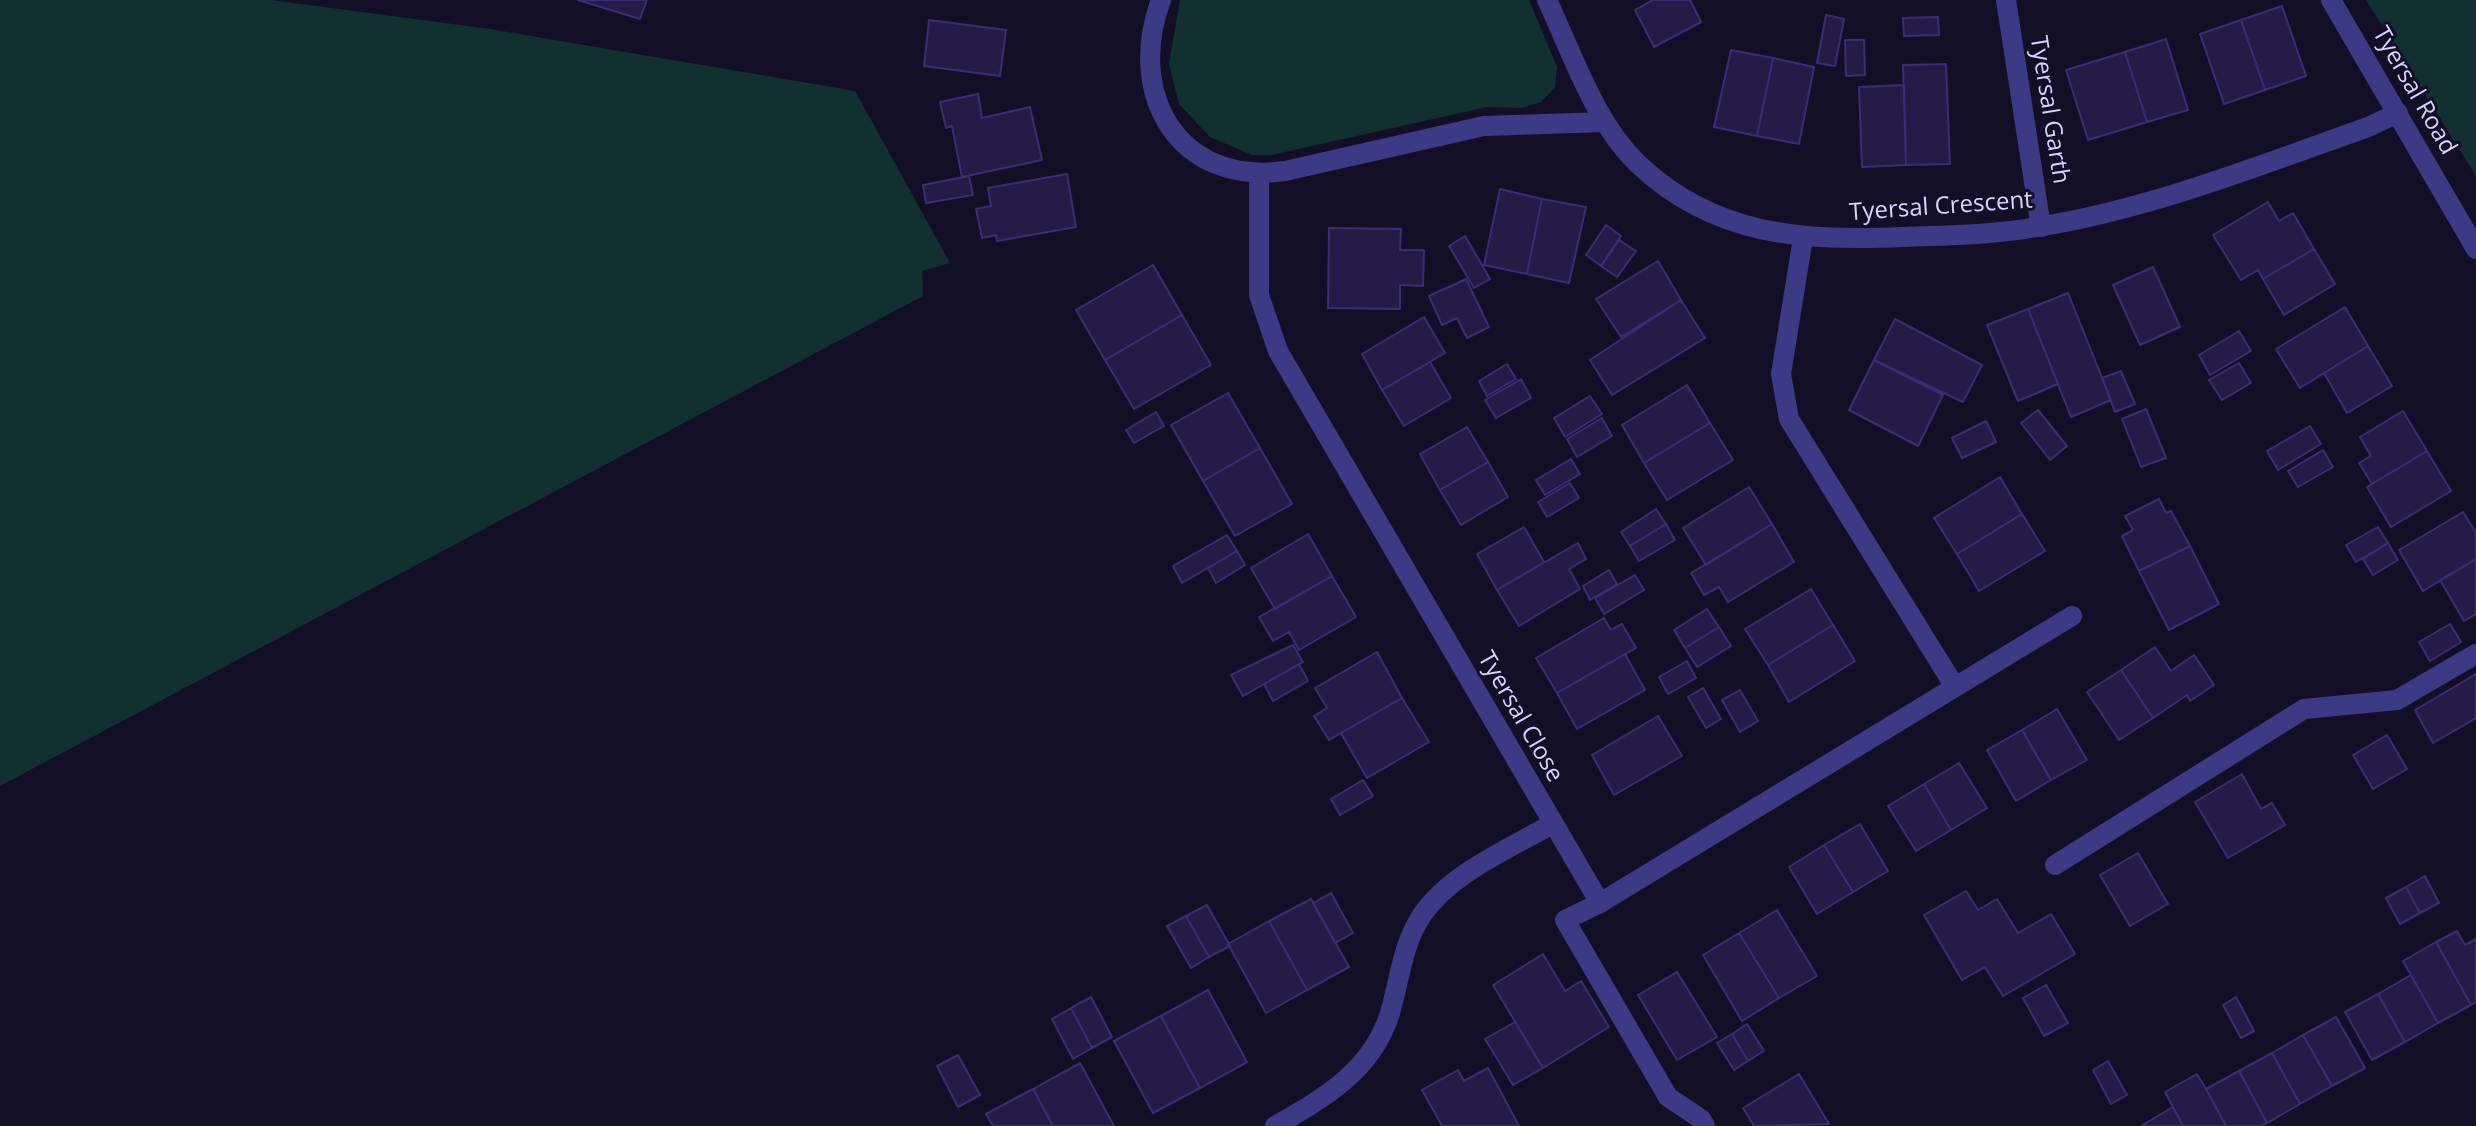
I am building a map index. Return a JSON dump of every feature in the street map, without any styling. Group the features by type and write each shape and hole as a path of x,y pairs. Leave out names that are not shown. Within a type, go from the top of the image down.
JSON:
{"street":[{"path":"1161,0 1148,54 1155,98 1166,123 1184,144 1207,160 1232,171 1259,175 1484,126 1605,122"},
{"name":"Tyersal Crescent","path":"1547,0 1605,122 1638,164 1706,211 1764,232 1803,238 1844,240 1994,233 2041,227 2175,193 2368,127 2398,113"},
{"name":"Tyersal Garth","path":"2006,0 2041,227"},
{"name":"Tyersal Road","path":"2331,0 2476,249"},
{"name":"Tyersal Close","path":"1259,175 1259,295 1278,351 1600,903"},
{"path":"1803,238 1781,374 1789,419 1955,687"},
{"path":"1705,1126 1701,1119 1668,1097 1565,920 1600,903 2072,616"},
{"path":"2055,865 2304,709 2397,700 2476,654"},
{"path":"1275,1126 1336,1090 1358,1069 1377,1043 1389,1015 1405,947 1423,914 1449,886 1552,824"}],"green space":[{"path":"0,0 271,0 490,29 855,91 950,263 922,271 923,296 0,786"},
{"path":"1180,0 1529,0 1557,67 1555,87 1541,102 1522,108 1487,107 1271,155 1252,155 1210,137 1179,104 1169,64"},
{"path":"2366,0 2476,0 2476,176"}],"building":[{"path":"578,0 647,0 640,19"},
{"path":"1653,0 1690,0 1701,22 1654,47 1635,10"},
{"path":"2282,6 2306,76 2265,90 2241,20"},
{"path":"1826,15 1844,19 1835,66 1817,63"},
{"path":"1938,17 1939,35 1904,36 1903,18"},
{"path":"929,20 1006,30 1000,76 924,66"},
{"path":"2241,20 2265,90 2224,104 2200,34"},
{"path":"2166,39 2188,110 2147,122 2125,52"},
{"path":"1845,40 1864,40 1865,75 1846,76"},
{"path":"1731,50 1773,58 1757,136 1714,127"},
{"path":"2125,52 2147,122 2088,140 2066,70"},
{"path":"1773,58 1814,67 1799,144 1757,136"},
{"path":"1946,64 1950,164 1906,165 1903,65"},
{"path":"1904,85 1906,165 1862,167 1859,87"},
{"path":"978,94 982,118 1030,107 1042,160 962,177 952,126 946,128 940,102"},
{"path":"1067,174 1076,227 997,241 996,235 982,238 976,209 991,206 988,188"},
{"path":"969,176 973,195 926,203 923,185"},
{"path":"1500,189 1542,199 1527,274 1484,265"},
{"path":"1542,199 1586,207 1569,283 1527,274"},
{"path":"2268,202 2279,221 2293,213 2314,249 2263,279 2258,270 2241,280 2213,235"},
{"path":"1606,225 1621,236 1601,266 1586,255"},
{"path":"1329,228 1401,229 1400,250 1424,250 1423,286 1400,285 1400,309 1328,308"},
{"path":"1465,236 1490,279 1474,288 1449,246"},
{"path":"1619,240 1636,251 1617,277 1601,266"},
{"path":"2314,249 2335,284 2284,315 2263,279"},
{"path":"1658,261 1681,300 1621,337 1596,299"},
{"path":"1153,265 1182,315 1105,360 1076,310"},
{"path":"2153,267 2180,327 2140,345 2113,285"},
{"path":"1466,279 1489,327 1467,338 1457,318 1442,325 1429,296"},
{"path":"2068,293 2111,400 2071,417 2028,309"},
{"path":"1681,300 1705,338 1612,395 1590,360"},
{"path":"2345,307 2368,346 2300,388 2276,349"},
{"path":"2028,309 2058,384 2018,401 1987,325"},
{"path":"1182,315 1211,365 1134,409 1105,360"},
{"path":"1424,317 1445,353 1382,390 1362,354"},
{"path":"1895,319 1982,365 1963,402 1874,360"},
{"path":"2239,331 2251,351 2210,375 2199,355"},
{"path":"2368,346 2392,386 2347,413 2324,373"},
{"path":"1874,360 1943,395 1918,446 1849,410"},
{"path":"1430,362 1451,398 1404,426 1382,390"},
{"path":"2239,363 2251,383 2222,400 2209,380"},
{"path":"1507,364 1516,379 1487,396 1479,381"},
{"path":"2121,371 2135,404 2115,412 2102,378"},
{"path":"1521,379 1531,398 1496,418 1485,400"},
{"path":"1687,385 1710,423 1644,463 1622,425"},
{"path":"1228,393 1260,448 1203,481 1171,425"},
{"path":"1590,396 1602,414 1565,437 1554,418"},
{"path":"2146,409 2166,458 2141,467 2122,419"},
{"path":"2038,410 2067,446 2050,460 2021,423"},
{"path":"2403,411 2427,451 2372,484 2359,463 2371,456 2360,437"},
{"path":"1156,412 1164,426 1134,443 1126,430"},
{"path":"1602,418 1612,436 1577,457 1567,439"},
{"path":"1986,421 1996,442 1962,458 1952,438"},
{"path":"1710,423 1733,460 1667,500 1644,463"},
{"path":"2310,426 2321,444 2278,470 2267,451"},
{"path":"1467,427 1488,462 1440,490 1420,454"},
{"path":"1260,448 1292,504 1235,536 1203,481"},
{"path":"2323,450 2333,467 2298,487 2288,471"},
{"path":"2427,451 2451,491 2391,527 2367,487"},
{"path":"1571,459 1580,474 1545,495 1536,480"},
{"path":"1488,462 1508,497 1461,525 1440,490"},
{"path":"2000,477 2022,514 1957,554 1934,518"},
{"path":"1570,483 1579,498 1547,517 1538,502"},
{"path":"1749,487 1772,524 1706,565 1683,528"},
{"path":"2159,499 2166,513 2171,511 2190,546 2139,571 2122,536 2133,530 2125,516"},
{"path":"1656,509 1666,524 1630,546 1621,532"},
{"path":"2463,512 2476,533 2476,559 2423,591 2399,550"},
{"path":"2022,514 2045,551 1979,591 1957,554"},
{"path":"1666,524 1675,540 1639,561 1630,546"},
{"path":"1772,524 1794,562 1728,602 1719,587 1704,595 1691,573"},
{"path":"1524,527 1544,562 1497,590 1477,554"},
{"path":"2378,527 2388,543 2356,562 2346,545"},
{"path":"1308,534 1332,576 1275,609 1251,568"},
{"path":"1227,535 1237,551 1182,583 1173,566"},
{"path":"1578,543 1586,559 1569,569 1580,589 1519,626 1497,590"},
{"path":"2388,543 2398,560 2373,575 2363,559"},
{"path":"2190,546 2219,604 2169,630 2139,571"},
{"path":"1237,551 1245,565 1216,583 1208,568"},
{"path":"2476,559 2476,614 2464,621 2440,580"},
{"path":"1609,570 1617,584 1590,600 1583,586"},
{"path":"1635,575 1644,590 1604,614 1595,598"},
{"path":"1332,576 1356,617 1299,650 1289,632 1273,641 1259,617"},
{"path":"1811,589 1833,625 1768,665 1745,629"},
{"path":"1707,609 1719,627 1685,648 1674,630"},
{"path":"1604,618 1611,630 1622,624 1636,648 1557,693 1536,658"},
{"path":"2450,624 2461,642 2430,661 2419,642"},
{"path":"1833,625 1855,661 1789,702 1768,665"},
{"path":"1719,627 1731,646 1697,667 1685,648"},
{"path":"1293,645 1303,662 1243,696 1231,675"},
{"path":"2155,647 2171,671 2194,655 2214,685 2190,701 2187,695 2153,718 2121,670"},
{"path":"1377,652 1402,698 1329,740 1314,716 1327,708 1315,688"},
{"path":"1625,654 1645,690 1577,729 1557,693"},
{"path":"1687,661 1696,678 1668,694 1659,677"},
{"path":"1299,664 1308,681 1273,701 1264,684"},
{"path":"2121,670 2153,718 2119,740 2087,692"},
{"path":"2476,674 2476,718 2433,743 2415,710"},
{"path":"1703,688 1721,719 1706,728 1688,697"},
{"path":"1740,690 1758,721 1740,732 1722,700"},
{"path":"1402,698 1429,742 1367,778 1341,733"},
{"path":"2057,709 2087,760 2051,780 2022,730"},
{"path":"1658,716 1682,756 1614,795 1592,755"},
{"path":"2022,730 2051,780 2016,801 1987,750"},
{"path":"2387,735 2407,769 2373,789 2353,755"},
{"path":"1959,763 1987,808 1951,830 1924,784"},
{"path":"2242,774 2261,809 2272,803 2285,825 2228,858 2195,802"},
{"path":"1363,780 1373,796 1340,815 1331,799"},
{"path":"1924,784 1951,830 1916,851 1888,806"},
{"path":"1860,824 1888,871 1853,892 1824,845"},
{"path":"1824,845 1853,892 1817,914 1789,867"},
{"path":"2138,853 2168,904 2130,926 2100,875"},
{"path":"2425,876 2439,903 2420,913 2406,887"},
{"path":"2406,887 2420,913 2400,924 2386,898"},
{"path":"1966,891 1978,910 1997,899 2018,933 2051,914 2075,954 2003,996 1985,967 1962,980 1924,915"},
{"path":"1331,893 1353,933 1335,943 1313,903"},
{"path":"1311,899 1349,967 1307,990 1269,921"},
{"path":"1207,905 1230,946 1209,957 1186,916"},
{"path":"1777,910 1817,976 1779,998 1739,933"},
{"path":"1186,916 1209,957 1191,968 1167,926"},
{"path":"1269,921 1307,990 1266,1013 1228,944"},
{"path":"2457,931 2465,945 2476,939 2476,1002 2471,1005 2436,942"},
{"path":"1739,933 1779,998 1742,1021 1703,955"},
{"path":"2436,942 2471,1005 2438,1023 2403,961"},
{"path":"1543,954 1565,991 1581,981 1609,1027 1543,1068 1493,985"},
{"path":"1677,972 1717,1037 1677,1060 1638,995"},
{"path":"2411,975 2438,1023 2405,1042 2378,994"},
{"path":"2046,985 2068,1023 2044,1036 2023,998"},
{"path":"1208,990 1247,1062 1200,1088 1161,1016"},
{"path":"2378,994 2405,1042 2372,1060 2345,1012"},
{"path":"1091,997 1112,1037 1092,1048 1071,1008"},
{"path":"2236,997 2254,1031 2241,1038 2223,1005"},
{"path":"1071,1008 1092,1048 1073,1059 1052,1019"},
{"path":"1161,1016 1200,1088 1153,1113 1114,1041"},
{"path":"2336,1017 2365,1068 2332,1086 2303,1035"},
{"path":"1515,1022 1543,1068 1513,1085 1485,1039"},
{"path":"1747,1024 1764,1051 1748,1061 1732,1034"},
{"path":"1732,1034 1748,1061 1734,1070 1717,1043"},
{"path":"2303,1035 2332,1086 2300,1104 2272,1053"},
{"path":"2272,1053 2300,1104 2267,1123 2239,1071"},
{"path":"958,1055 980,1095 958,1107 937,1066"},
{"path":"2108,1061 2127,1095 2111,1104 2093,1070"},
{"path":"1080,1063 1114,1126 1053,1126 1033,1089"},
{"path":"1488,1068 1519,1126 1442,1126 1422,1090 1458,1070 1464,1081"},
{"path":"2239,1071 2267,1123 2261,1126 2226,1126 2206,1089"},
{"path":"1799,1074 1829,1124 1754,1126 1743,1108"},
{"path":"2197,1074 2226,1126 2183,1126 2165,1092"},
{"path":"1033,1089 1053,1126 993,1126 986,1114"},
{"path":"2173,1107 2183,1126 2141,1126"}]}
